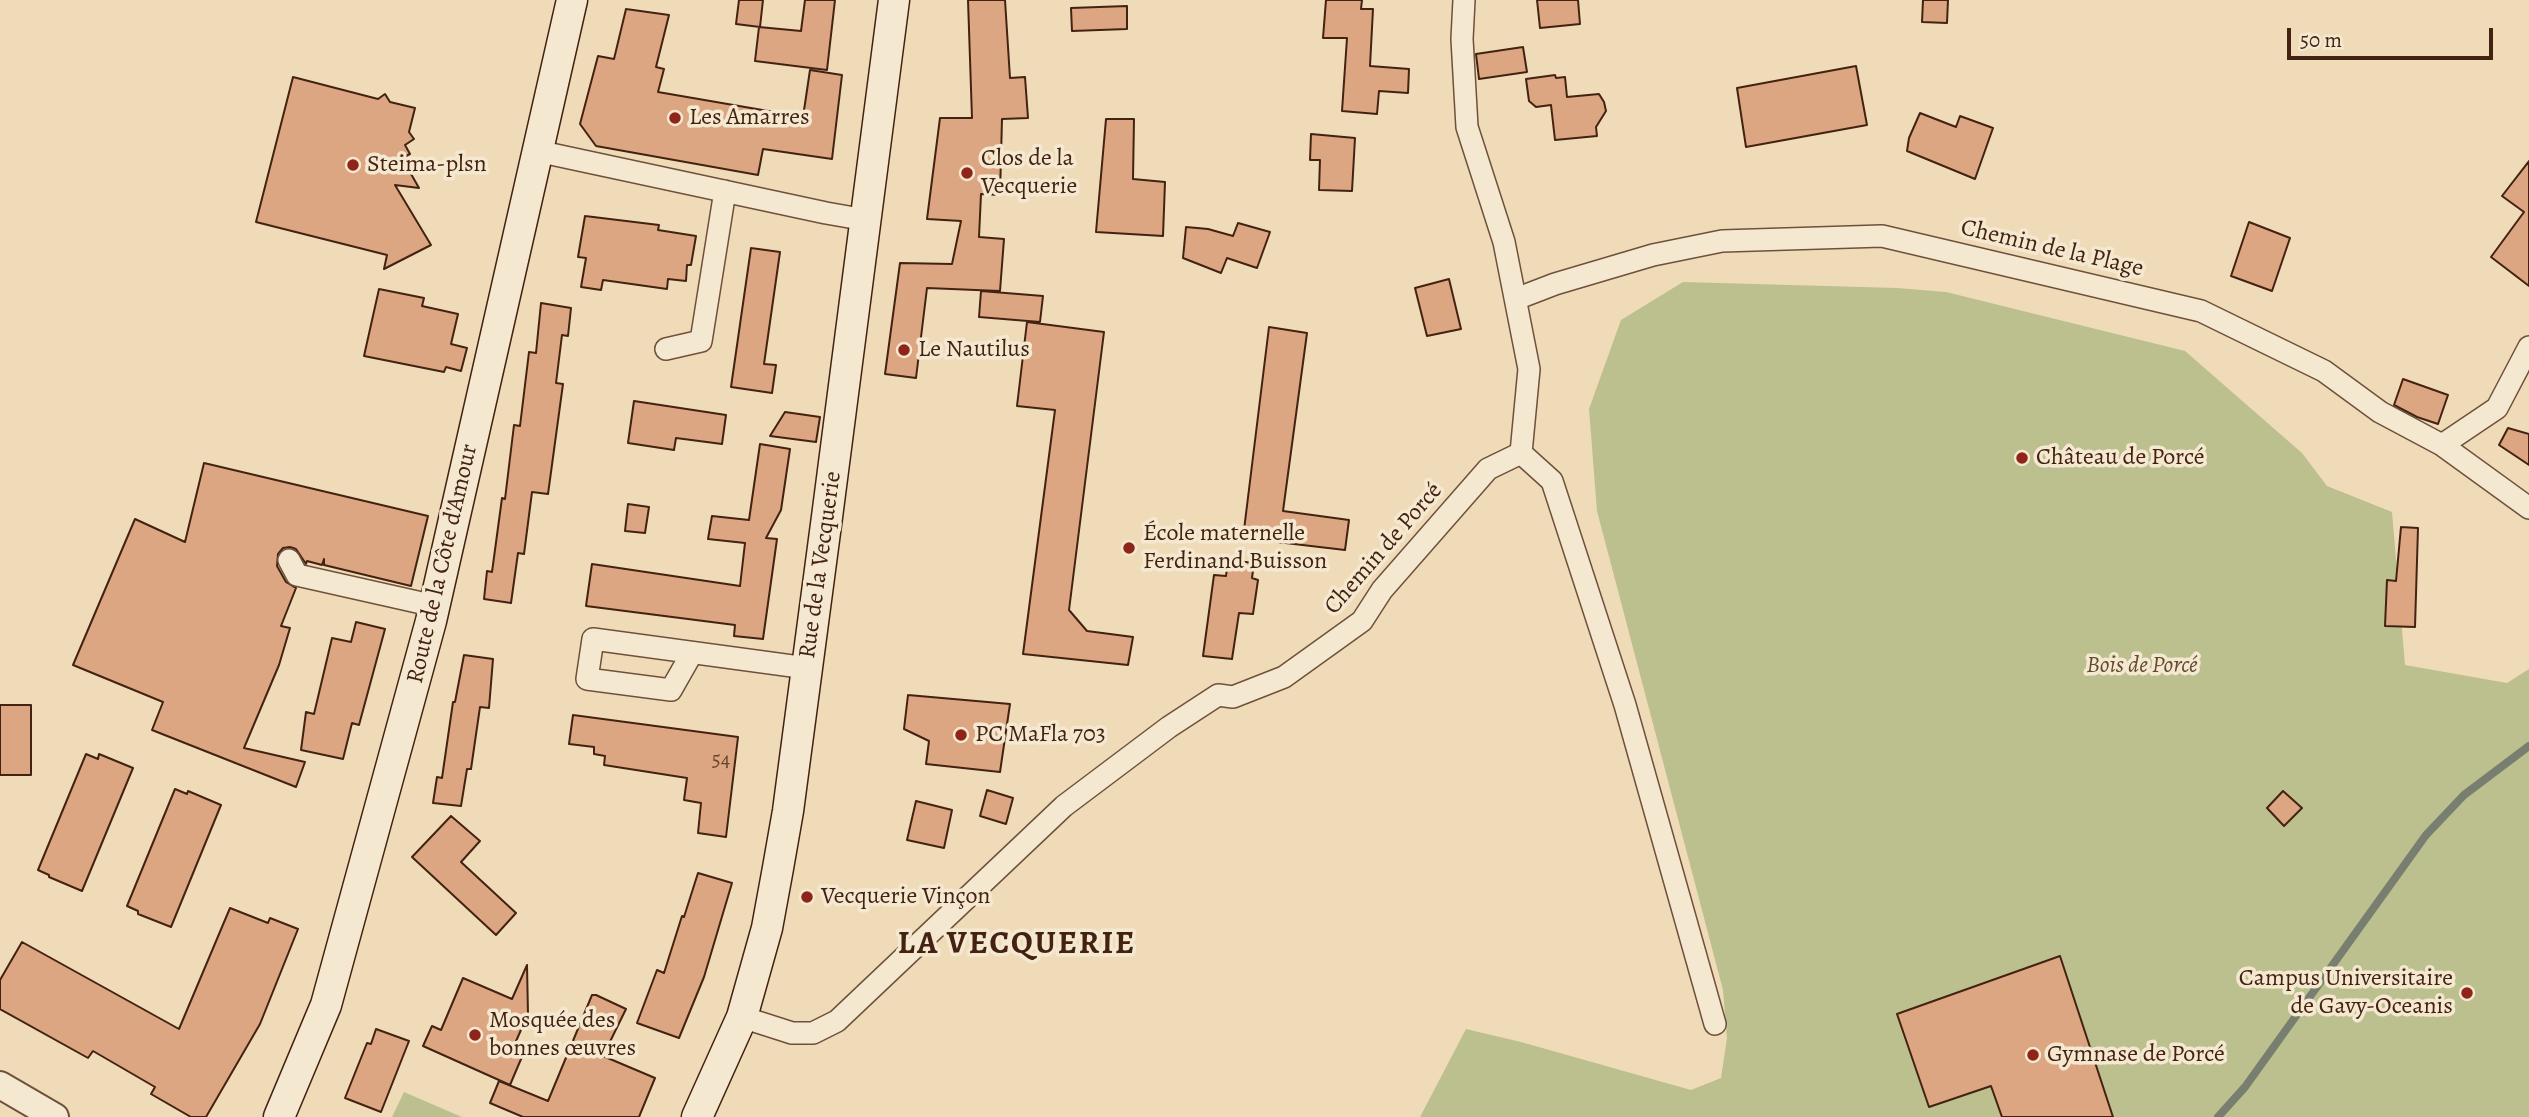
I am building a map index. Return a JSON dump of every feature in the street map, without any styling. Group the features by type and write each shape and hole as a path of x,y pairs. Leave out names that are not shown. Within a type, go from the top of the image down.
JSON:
{"main road":[{"name":"Route de la Côte d'Amour","path":"279,1117 326,1005 435,606 572,0"},
{"name":"Rue de la Vecquerie","path":"697,1117 742,1017 766,928 778,868 788,811 894,0"}],"street":[{"path":"1464,0 1462,39 1467,127 1504,242 1529,369 1521,453 1552,481 1625,705 1715,1024"},
{"path":"537,151 866,220"},
{"path":"666,349 701,341 725,191"},
{"name":"Chemin de la Plage","path":"1516,299 1555,284 1653,255 1722,241 1882,236 2201,311 2324,371 2380,412 2442,445 2529,508"},
{"path":"2442,445 2497,408 2529,347"},
{"name":"Chemin de Porcé","path":"742,1017 792,1033 813,1033 837,1021 1064,806 1169,727 1217,695 1233,696 1284,677 1362,621 1382,590 1488,470 1521,453"},
{"path":"289,560 297,575 435,606"},
{"path":"692,653 671,690 587,679 593,639 807,668"},
{"path":"0,1085 55,1117"}],"green space":[{"name":"Bois de Porcé","path":"1683,282 1897,288 1946,292 2185,351 2302,453 2327,486 2392,512 2405,665 2507,683 2529,669 2529,1117 1420,1117 1466,1029 1691,1090 1721,1078 1727,1038 1723,990 1597,511 1589,409 1621,320"},
{"path":"404,1092 462,1117 392,1117"}],"building":[{"path":"739,0 763,0 760,27 736,24"},
{"path":"805,0 835,0 827,70 755,61 759,27 801,31"},
{"path":"968,0 1005,0 1010,78 1025,77 1028,118 1002,119 1000,195 981,194 979,237 1004,239 1000,291 927,288 916,378 885,374 900,263 952,264 961,221 927,219 940,118 972,118"},
{"path":"1326,0 1362,0 1361,9 1373,9 1370,66 1409,69 1408,93 1379,91 1377,114 1342,111 1347,38 1323,38"},
{"path":"1537,0 1578,0 1580,24 1540,28"},
{"path":"1923,0 1948,0 1947,23 1922,22"},
{"path":"1127,6 1127,29 1072,31 1071,8"},
{"name":"Les Amarres","path":"626,9 669,15 656,67 664,69 658,92 803,117 810,70 842,75 832,159 763,149 758,175 596,146 580,124 598,56 614,59"},
{"path":"1523,47 1527,72 1479,79 1476,54"},
{"path":"1856,66 1867,125 1746,147 1737,88"},
{"path":"1555,75 1556,78 1565,77 1567,97 1599,94 1606,111 1596,127 1597,136 1555,140 1551,105 1536,107 1529,101 1526,79"},
{"path":"293,77 378,99 385,94 390,102 415,108 409,132 414,139 405,145 410,154 402,158 419,188 395,185 431,245 384,269 387,255 256,222"},
{"path":"1920,113 1956,127 1960,116 1993,128 1975,179 1907,151 1909,138"},
{"path":"1106,119 1134,119 1133,179 1165,182 1163,236 1096,232"},
{"path":"1311,134 1355,138 1352,191 1319,190 1320,160 1310,160"},
{"path":"2529,161 2529,286 2491,257 2524,212 2502,196"},
{"path":"585,216 659,225 658,230 696,236 691,265 687,265 686,281 668,279 667,289 603,280 601,290 581,287 586,258 578,257"},
{"path":"2249,222 2290,238 2272,291 2231,276"},
{"path":"1238,223 1270,232 1257,268 1227,258 1221,273 1183,258 1186,227 1208,229 1233,236"},
{"path":"751,248 780,252 764,364 776,365 772,393 731,387"},
{"path":"1449,279 1461,329 1427,336 1415,288"},
{"path":"379,289 424,298 422,306 458,314 451,344 467,348 461,371 446,367 444,372 364,356"},
{"path":"981,291 1043,296 1040,322 979,317"},
{"path":"541,303 571,308 568,336 562,335 556,383 563,384 548,494 532,492 524,554 518,553 511,603 484,599 487,571 492,572 502,498 505,499 514,425 520,426 529,352 536,353"},
{"path":"1027,322 1104,332 1069,610 1087,631 1133,637 1128,665 1023,654 1055,410 1017,406"},
{"path":"1269,327 1307,333 1283,511 1349,520 1345,550 1243,538"},
{"path":"2403,379 2448,395 2438,424 2394,405"},
{"path":"634,401 726,415 722,444 676,438 674,450 628,443"},
{"path":"785,412 820,417 816,442 770,436"},
{"path":"2508,428 2529,434 2529,465 2499,445"},
{"path":"760,444 790,449 781,510 766,538 777,539 763,639 734,636 735,625 586,606 592,564 740,586 745,543 708,539 712,516 749,520"},
{"path":"204,463 428,516 411,586 324,565 324,559 322,565 307,561 306,564 296,549 290,547 283,548 278,554 277,566 286,582 296,588 281,626 290,628 279,665 244,748 305,762 296,787 152,730 163,702 73,665 135,519 185,542"},
{"path":"628,504 649,507 645,533 625,531"},
{"path":"2401,527 2418,528 2415,627 2385,626 2387,580 2396,581"},
{"path":"1228,560 1254,563 1252,578 1258,580 1253,614 1239,613 1232,659 1203,656 1214,575 1226,576"},
{"path":"356,622 385,629 359,725 352,723 343,759 301,750 306,712 314,714 332,638 351,642"},
{"path":"464,655 493,659 489,708 480,707 471,769 467,769 461,806 433,803 437,777 442,778 453,702"},
{"name":"PC MaFla 703","path":"908,695 1010,704 1000,772 926,764 929,741 904,729"},
{"path":"0,705 31,705 31,775 0,775"},
{"path":"573,715 738,737 726,837 698,833 701,803 684,800 687,778 604,765 605,756 594,754 594,747 569,744"},
{"path":"86,754 98,759 99,754 133,768 82,891 38,870"},
{"path":"175,789 187,794 188,791 221,805 171,927 138,914 138,911 127,906"},
{"path":"987,790 1013,798 1006,824 980,816"},
{"path":"2283,791 2302,808 2284,826 2267,808"},
{"path":"916,801 952,810 944,848 907,840"},
{"path":"451,816 480,841 461,862 516,913 496,935 412,857"},
{"path":"698,873 732,883 704,977 679,1038 637,1023 657,970 664,973"},
{"path":"230,908 268,923 270,918 298,929 260,1024 206,1117 191,1117 151,1094 155,1087 93,1051 88,1058 0,1009 0,980 22,942 179,1029"},
{"path":"2060,956 2113,1117 2002,1117 1991,1086 1929,1107 1897,1014"},
{"path":"527,965 528,1014 513,1048 524,1052 510,1085 423,1046 432,1026 441,1030 463,978 512,999"},
{"path":"592,995 626,1009 603,1056 655,1078 639,1117 523,1117 490,1103 499,1081 548,1101"},
{"path":"376,1029 409,1041 381,1112 345,1098 367,1043 371,1044"}],"waterway":[{"path":"2218,1117 2245,1087 2426,835 2464,795 2529,746"}],"place":[{"name":"Les Amarres","path":"675,118"},
{"name":"Steima-plsn","path":"353,165"},
{"name":"Clos de la Vecquerie","path":"967,173"},
{"name":"Le Nautilus","path":"904,350"},
{"name":"Château de Porcé","path":"2022,458"},
{"name":"École maternelle Ferdinand Buisson","path":"1129,548"},
{"name":"PC MaFla 703","path":"961,735"},
{"name":"Vecquerie Vinçon","path":"807,897"},
{"name":"Campus Universitaire de Gavy-Oceanis","path":"2467,993"},
{"name":"Mosquée des bonnes œuvres","path":"475,1035"},
{"name":"Gymnase de Porcé","path":"2033,1055"}],"district":[{"name":"LA VECQUERIE","path":"1017,945"}]}
